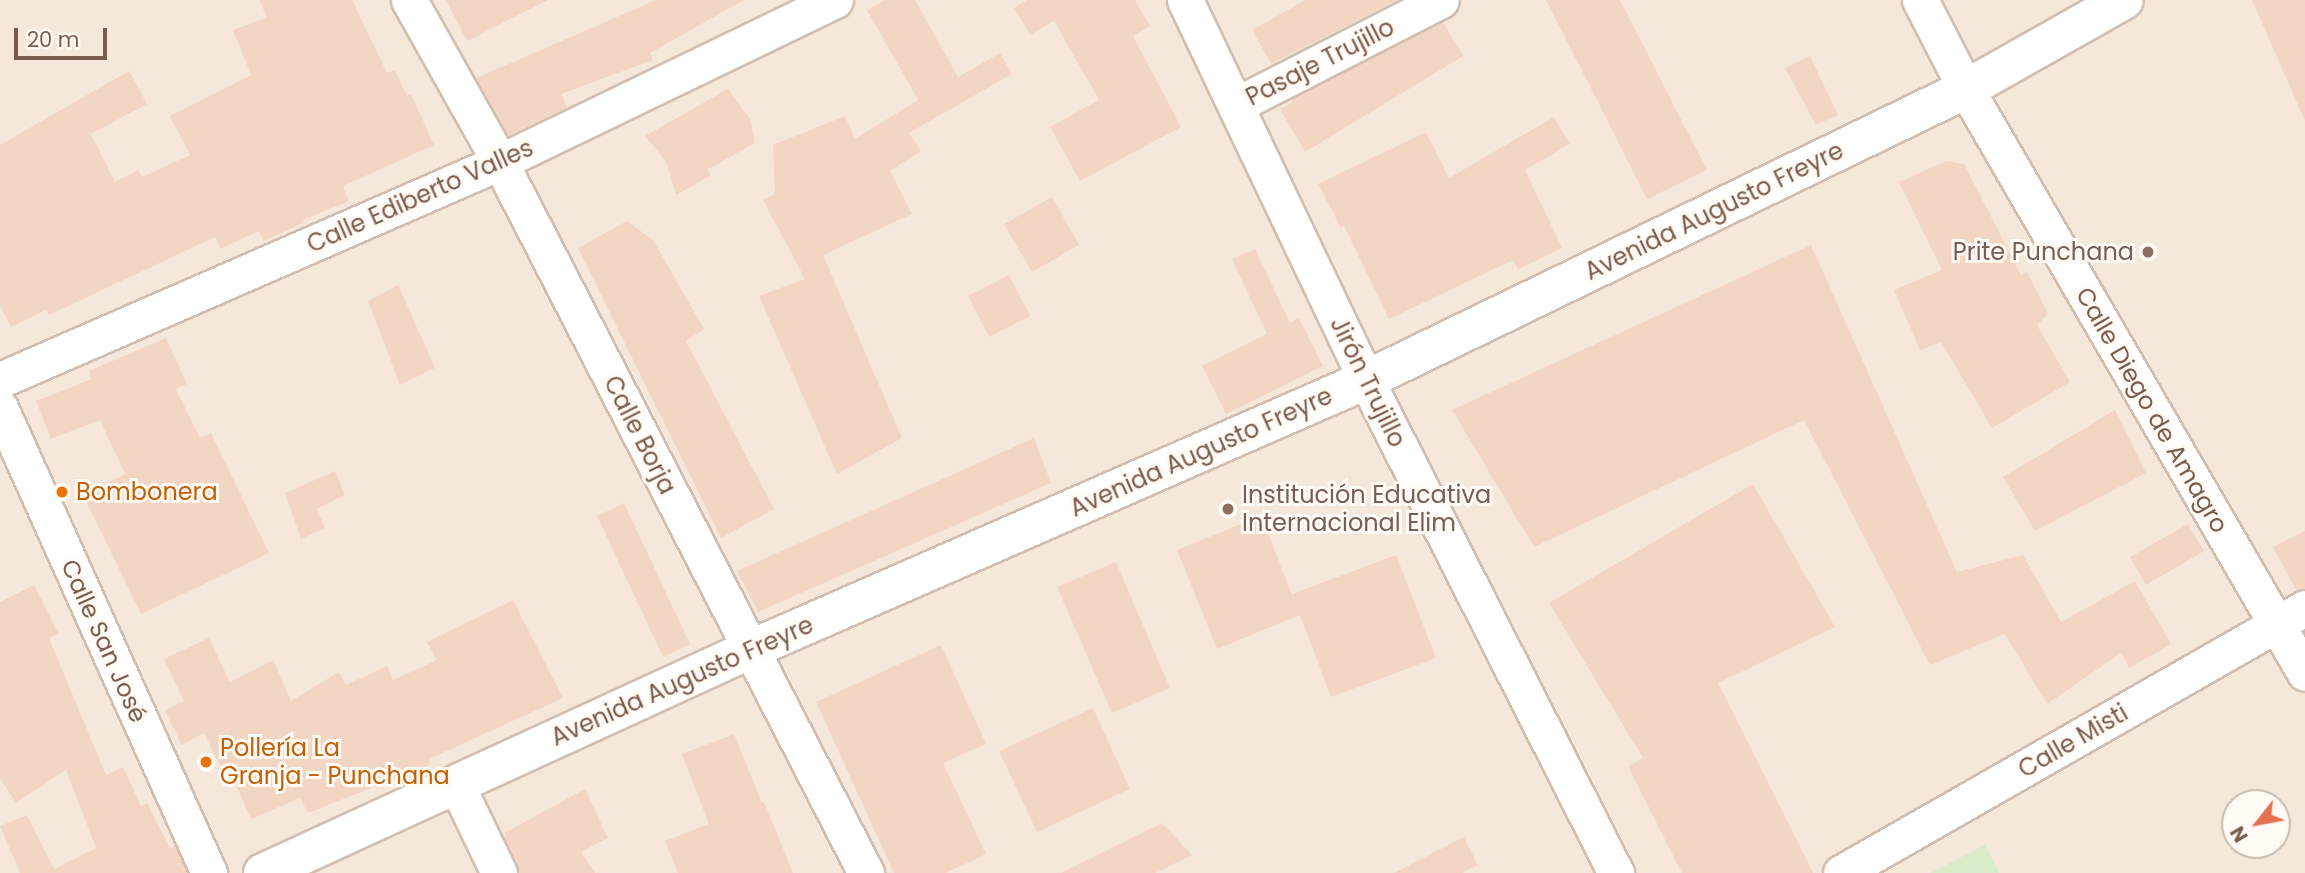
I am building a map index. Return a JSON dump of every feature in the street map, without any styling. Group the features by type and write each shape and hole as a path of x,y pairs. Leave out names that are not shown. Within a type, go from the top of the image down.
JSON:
{"main road":[{"name":"Avenida Augusto Freyre","path":"263,873 749,650 1366,380 1966,89 2124,0"}],"street":[{"name":"Calle Borja","path":"409,0 500,162 866,873"},
{"name":"Calle Ediberto Valles","path":"0,380 500,162 798,8 835,0"},
{"name":"Jirón Trujillo","path":"1185,0 1366,380 1615,873"},
{"name":"Pasaje Trujillo","path":"1236,106 1441,0"},
{"name":"Calle Diego de Amagro","path":"1920,0 1966,89 2291,617 2305,673"},
{"name":"Calle San José","path":"0,408 209,873"},
{"name":"Calle Misti","path":"1841,873 2291,617"},
{"path":"456,784 499,873"}],"shaded area":[{"path":"0,0 2305,0 2305,873 0,873"}],"green space":[{"path":"1985,845 1999,873 1930,873"}],"building":[{"path":"259,0 352,0 387,73 395,70 407,96 411,94 434,145 343,186 349,201 303,220 304,223 263,241 259,231 220,249 215,237 49,315 46,310 11,327 0,305 0,145 129,71 147,104 91,134 115,182 138,170 142,177 190,155 170,116 251,75 233,30 267,17"},
{"path":"446,0 548,0 467,41"},
{"path":"656,0 744,0 650,53 653,60 561,94 567,107 508,136 476,78"},
{"path":"885,0 915,0 958,77 1000,53 1012,74 909,133 921,151 890,171 912,214 823,255 902,438 837,474 759,296 805,279 763,200 775,194 773,145 845,116 855,139 918,100 867,10"},
{"path":"1027,0 1135,0 1150,26 1133,36 1181,127 1080,181 1050,127 1099,100 1054,21 1030,35 1014,8"},
{"path":"1306,0 1397,0 1271,64 1252,30"},
{"path":"1546,0 1620,0 1707,170 1647,199"},
{"path":"2252,0 2305,0 2305,121"},
{"path":"1443,22 1463,56 1305,152 1280,109 1293,102 1291,99"},
{"path":"1810,56 1838,115 1816,125 1785,68"},
{"path":"728,89 750,119 755,143 708,169 710,176 676,195 666,161 645,136"},
{"path":"1554,117 1570,144 1525,170 1562,248 1518,269 1513,260 1389,319 1344,226 1341,228 1318,184 1426,132 1449,178"},
{"path":"1946,161 1964,164 2021,275 2027,272 2048,314 2037,325 2070,382 1992,428 1941,342 1920,350 1894,290 1942,270 1899,182"},
{"path":"1052,197 1079,245 1032,272 1004,224"},
{"path":"627,221 653,240 704,329 686,341 774,509 721,538 578,248"},
{"path":"1811,245 1957,572 2023,555 2061,622 2135,581 2171,644 2129,668 2121,653 2047,704 2005,634 1930,665 1804,420 1534,547 1452,410"},
{"path":"1255,249 1290,323 1299,318 1323,366 1226,414 1202,366 1267,334 1232,259"},
{"path":"1009,275 1030,316 989,337 968,296"},
{"path":"398,285 435,368 400,385 368,301"},
{"path":"166,338 187,384 176,389 200,438 211,433 269,553 141,614 83,495 125,474 100,420 51,439 36,401 92,379 89,371"},
{"path":"2115,410 2146,473 2035,531 2003,477"},
{"path":"1034,438 1051,483 758,612 737,571"},
{"path":"335,471 345,495 317,509 325,528 301,539 285,493"},
{"path":"1753,484 1835,627 1718,683 1813,873 1682,873 1628,766 1643,758 1549,603"},
{"path":"624,503 690,644 663,657 597,516"},
{"path":"1261,516 1300,615 1217,649 1177,550"},
{"path":"2188,524 2204,551 2146,585 2130,557"},
{"path":"2305,531 2305,588 2296,590 2273,547"},
{"path":"1396,555 1436,658 1331,697 1292,594"},
{"path":"1116,562 1170,688 1112,713 1057,587"},
{"path":"34,585 58,633 49,638 106,775 123,767 141,806 147,803 170,848 175,846 187,873 20,873 0,826 27,815 54,869 96,848 66,770 16,803 0,778 0,602"},
{"path":"513,600 563,698 429,759 431,764 308,813 300,798 251,819 230,772 225,775 204,733 182,745 165,711 184,701 164,659 209,638 230,682 273,660 291,701 339,672 346,685 387,666 393,680 437,660 427,642"},
{"path":"941,645 986,744 943,763 986,854 946,873 894,873 816,702"},
{"path":"1093,708 1130,789 1037,832 999,751"},
{"path":"734,734 793,873 678,873 665,841 709,824 682,754"},
{"path":"585,789 608,838 581,852 595,873 519,873 504,838 506,832"},
{"path":"1162,823 1192,855 1155,873 1061,873"},
{"path":"1464,837 1478,865 1462,873 1394,873"}],"place":[{"name":"Prite Punchana","path":"2148,252"},
{"name":"Bombonera","path":"62,492"},
{"name":"Institución Educativa Internacional Elim","path":"1228,509"},
{"name":"Pollería La Granja - Punchana","path":"206,762"}]}
